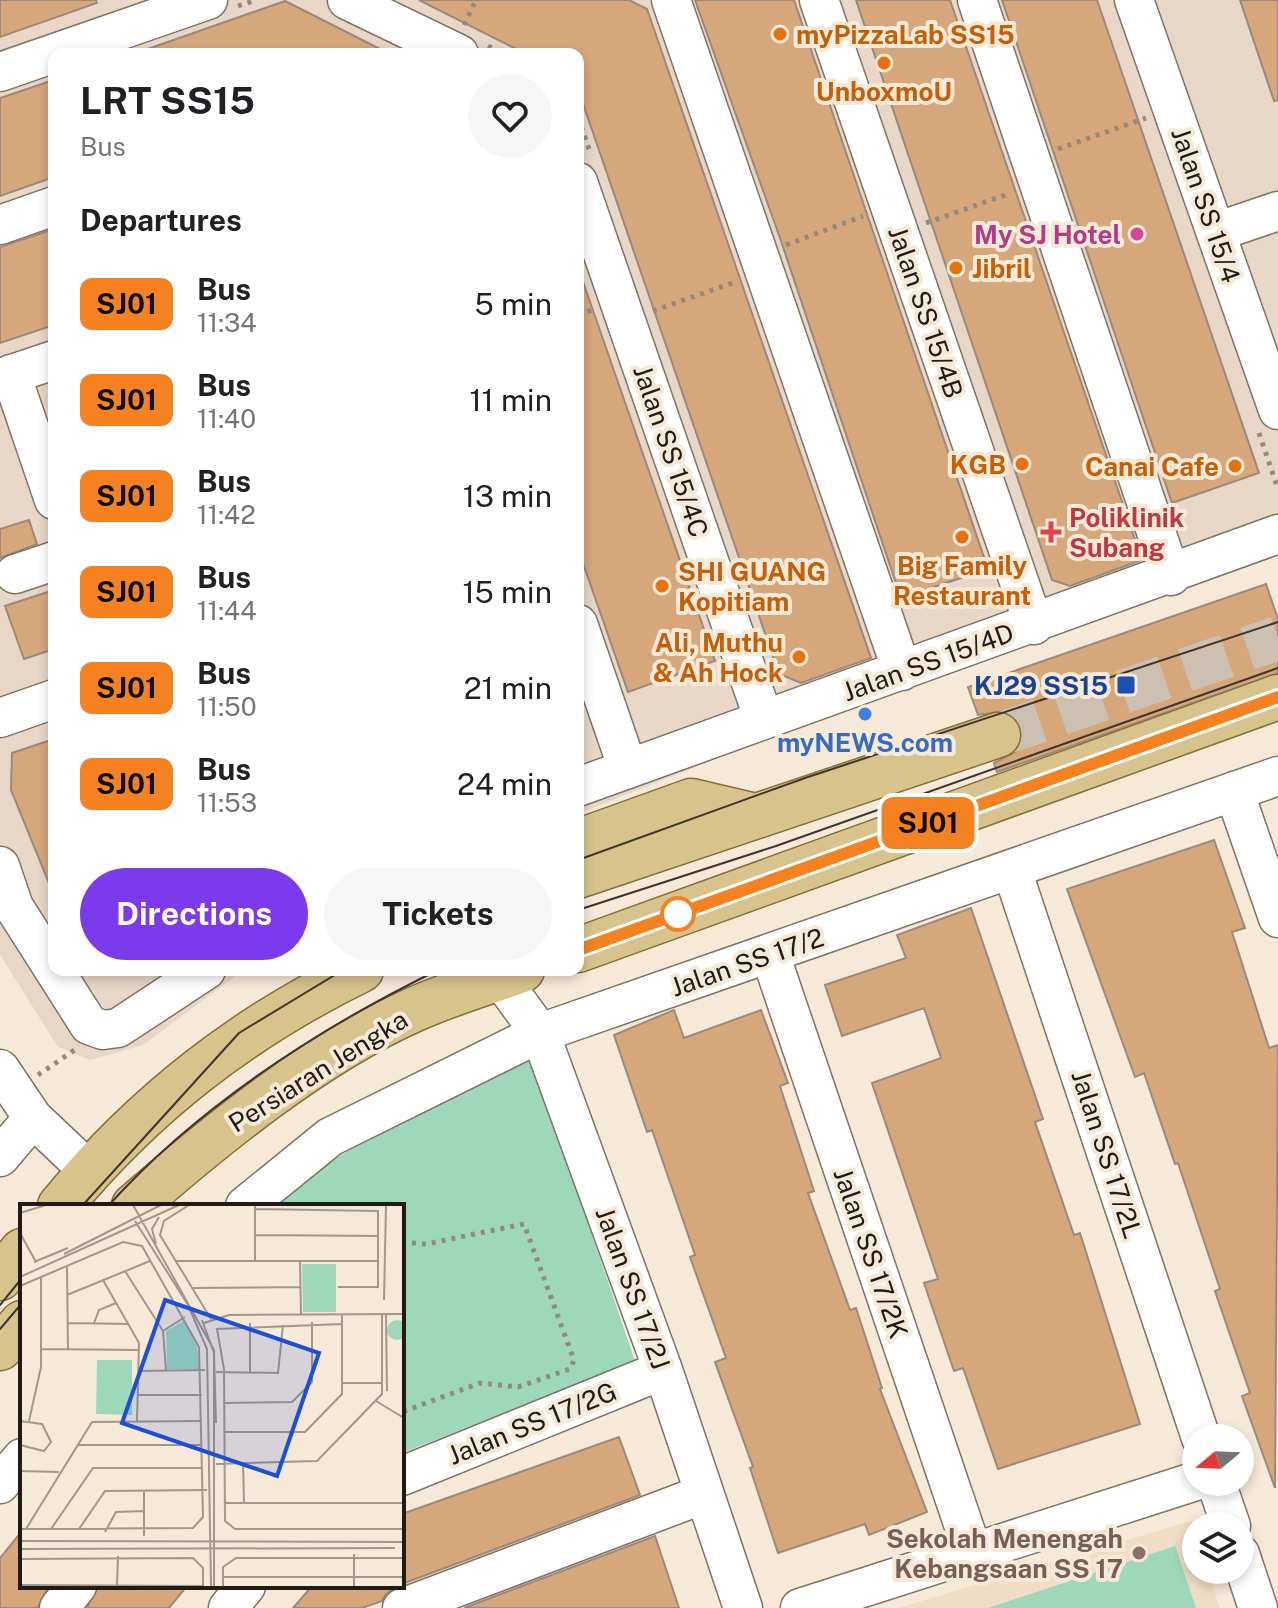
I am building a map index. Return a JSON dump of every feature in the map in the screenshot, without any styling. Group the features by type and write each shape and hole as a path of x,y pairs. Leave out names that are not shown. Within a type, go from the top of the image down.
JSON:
{"main road":[{"path":"584,948 1278,697"},
{"path":"584,874 998,735"},
{"path":"584,846 591,837 691,801 755,816"},
{"path":"62,1204 89,1171 163,1096 250,1034 351,976"},
{"name":"Persiaran Jengka","path":"136,1204 207,1142 321,1062 412,1010 506,976"},
{"path":"0,1278 20,1253"},
{"path":"0,1348 20,1325"}],"street":[{"path":"69,48 208,0"},
{"path":"347,0 460,43"},
{"path":"671,0 902,671"},
{"name":"Jalan SS 15/4B","path":"819,0 1034,625"},
{"path":"977,0 1171,576"},
{"name":"Jalan SS 15/4","path":"1134,0 1216,232 1268,352 1278,410"},
{"path":"0,72 48,55"},
{"name":"Jalan SS 15/4C","path":"584,199 764,720"},
{"path":"0,225 48,208"},
{"path":"1216,232 1278,211"},
{"path":"48,362 5,376 48,485"},
{"name":"Jalan SS 15/4D","path":"584,785 1171,576 1278,534"},
{"path":"15,574 48,563"},
{"path":"584,641 628,769"},
{"path":"0,718 48,701"},
{"name":"Jalan SS 17/2","path":"247,1204 330,1137 540,1033 1278,776"},
{"path":"1234,791 1278,918"},
{"path":"0,866 14,907 48,960"},
{"name":"Jalan SS 17/2L","path":"1012,870 1196,1424"},
{"name":"Jalan SS 17/2K","path":"770,954 973,1553"},
{"path":"58,976 89,1025 103,1030 118,1028 197,976"},
{"name":"Jalan SS 17/2J","path":"512,976 540,1033 663,1370 743,1608"},
{"path":"0,1069 33,1118 89,1171"},
{"path":"0,1157 33,1118"},
{"name":"Jalan SS 17/2G","path":"404,1475 663,1370"},
{"path":"0,1484 20,1460"},
{"path":"800,1608 1182,1486"},
{"path":"402,1608 704,1494"},
{"path":"1250,1584 1258,1608"},
{"path":"59,1608 75,1588"},
{"path":"228,1608 244,1588"}],"path":[{"path":"460,43 476,0"},
{"path":"626,320 876,212 895,223 1034,171 1173,109"},
{"path":"48,1068 65,1057"},
{"path":"404,1242 426,1244 524,1224 574,1360 570,1369 518,1387 480,1383 404,1411"}],"shaded area":[{"path":"0,0 1278,0 1278,549 908,682 584,812 584,48 48,48 48,976 236,976 143,1045 90,1060 58,1047 0,955"},
{"name":"Sekolah Menengah Kebangsaan SS 17","path":"1182,1524 1182,1584 1212,1584 1220,1608 898,1608"}],"green space":[{"path":"532,1059 635,1361 404,1452 404,1204 269,1204 329,1162 461,1090"},
{"path":"1175,1546 1182,1567 1182,1584 1188,1584 1196,1608 988,1608"}],"building":[{"path":"0,0 96,0 97,3 0,37"},
{"path":"419,0 629,0 647,9 871,658 801,683 779,674 584,106 584,48 514,48"},
{"path":"695,0 794,0 988,569 901,598 780,238"},
{"path":"856,0 950,0 1142,560 1070,586 1052,580"},
{"path":"1002,0 1097,0 1259,473 1172,503"},
{"path":"1240,0 1278,0 1278,100 1274,101"},
{"path":"285,1 378,48 151,48"},
{"path":"48,82 48,179 0,196 0,98"},
{"path":"48,231 48,327 0,343 0,247"},
{"path":"584,285 715,661 628,692 584,566"},
{"path":"29,520 37,544 0,558 0,529"},
{"name":"KJ29 SS15","path":"1266,584 1278,619 1278,673 997,772 994,763 1017,751 1023,739 1021,726 1015,717 1004,711 978,715 968,687"},
{"path":"48,592 48,651 24,659 5,606"},
{"path":"48,741 48,881 11,790 12,753"},
{"path":"1214,840 1245,928 1232,932 1269,1048 1278,1045 1275,1488 1242,1396 1250,1393 1215,1291 1220,1289 1178,1163 1175,1164 1144,1073 1135,1077 1067,889"},
{"path":"971,908 1043,1119 1035,1122 1074,1235 1080,1233 1140,1424 998,1469 963,1368 954,1371 924,1283 938,1279 872,1083 941,1058 924,1008 842,1036 825,985 906,958 897,935"},
{"path":"674,1010 684,1038 761,1010 788,1083 780,1086 814,1191 808,1193 850,1310 856,1308 880,1389 927,1512 869,1535 865,1524 778,1553 750,1468 753,1467 715,1362 726,1358 690,1257 695,1255 652,1130 647,1132 614,1035"},
{"path":"619,1437 640,1495 404,1583 404,1513"},
{"path":"20,1533 20,1588 48,1588 38,1608 0,1608 0,1558"},
{"path":"655,1536 679,1608 464,1608"},
{"path":"97,1588 185,1588 169,1608 87,1608"},
{"path":"310,1588 395,1588 382,1601 362,1608 293,1608"}],"tunnel":[{"path":"998,735 1278,638"}],"tram line":[{"path":"584,858 805,778 1278,622"},
{"path":"584,908 776,846 1278,668"},
{"path":"84,1204 239,1033 333,976"},
{"path":"110,1204 181,1135 261,1073 348,1018 426,976"},
{"path":"0,1305 20,1280"},
{"path":"0,1329 20,1305"}],"bus line":[{"name":"SJ01","path":"584,948 1278,697"}],"place":[{"name":"myPizzaLab SS15","path":"780,34"},
{"name":"UnboxmoU","path":"884,63"},
{"name":"My SJ Hotel","path":"1137,234"},
{"name":"Jibril","path":"956,268"},
{"name":"KGB","path":"1022,464"},
{"name":"Canai Cafe","path":"1235,466"},
{"name":"Poliklinik Subang","path":"1051,532"},
{"name":"Big Family Restaurant","path":"962,537"},
{"name":"SHI GUANG Kopitiam","path":"662,586"},
{"name":"Ali, Muthu & Ah Hock","path":"799,657"},
{"name":"KJ29 SS15","path":"1126,685"},
{"name":"myNEWS.com","path":"865,714"},
{"name":"Sekolah Menengah Kebangsaan SS 17","path":"1139,1553"}]}
